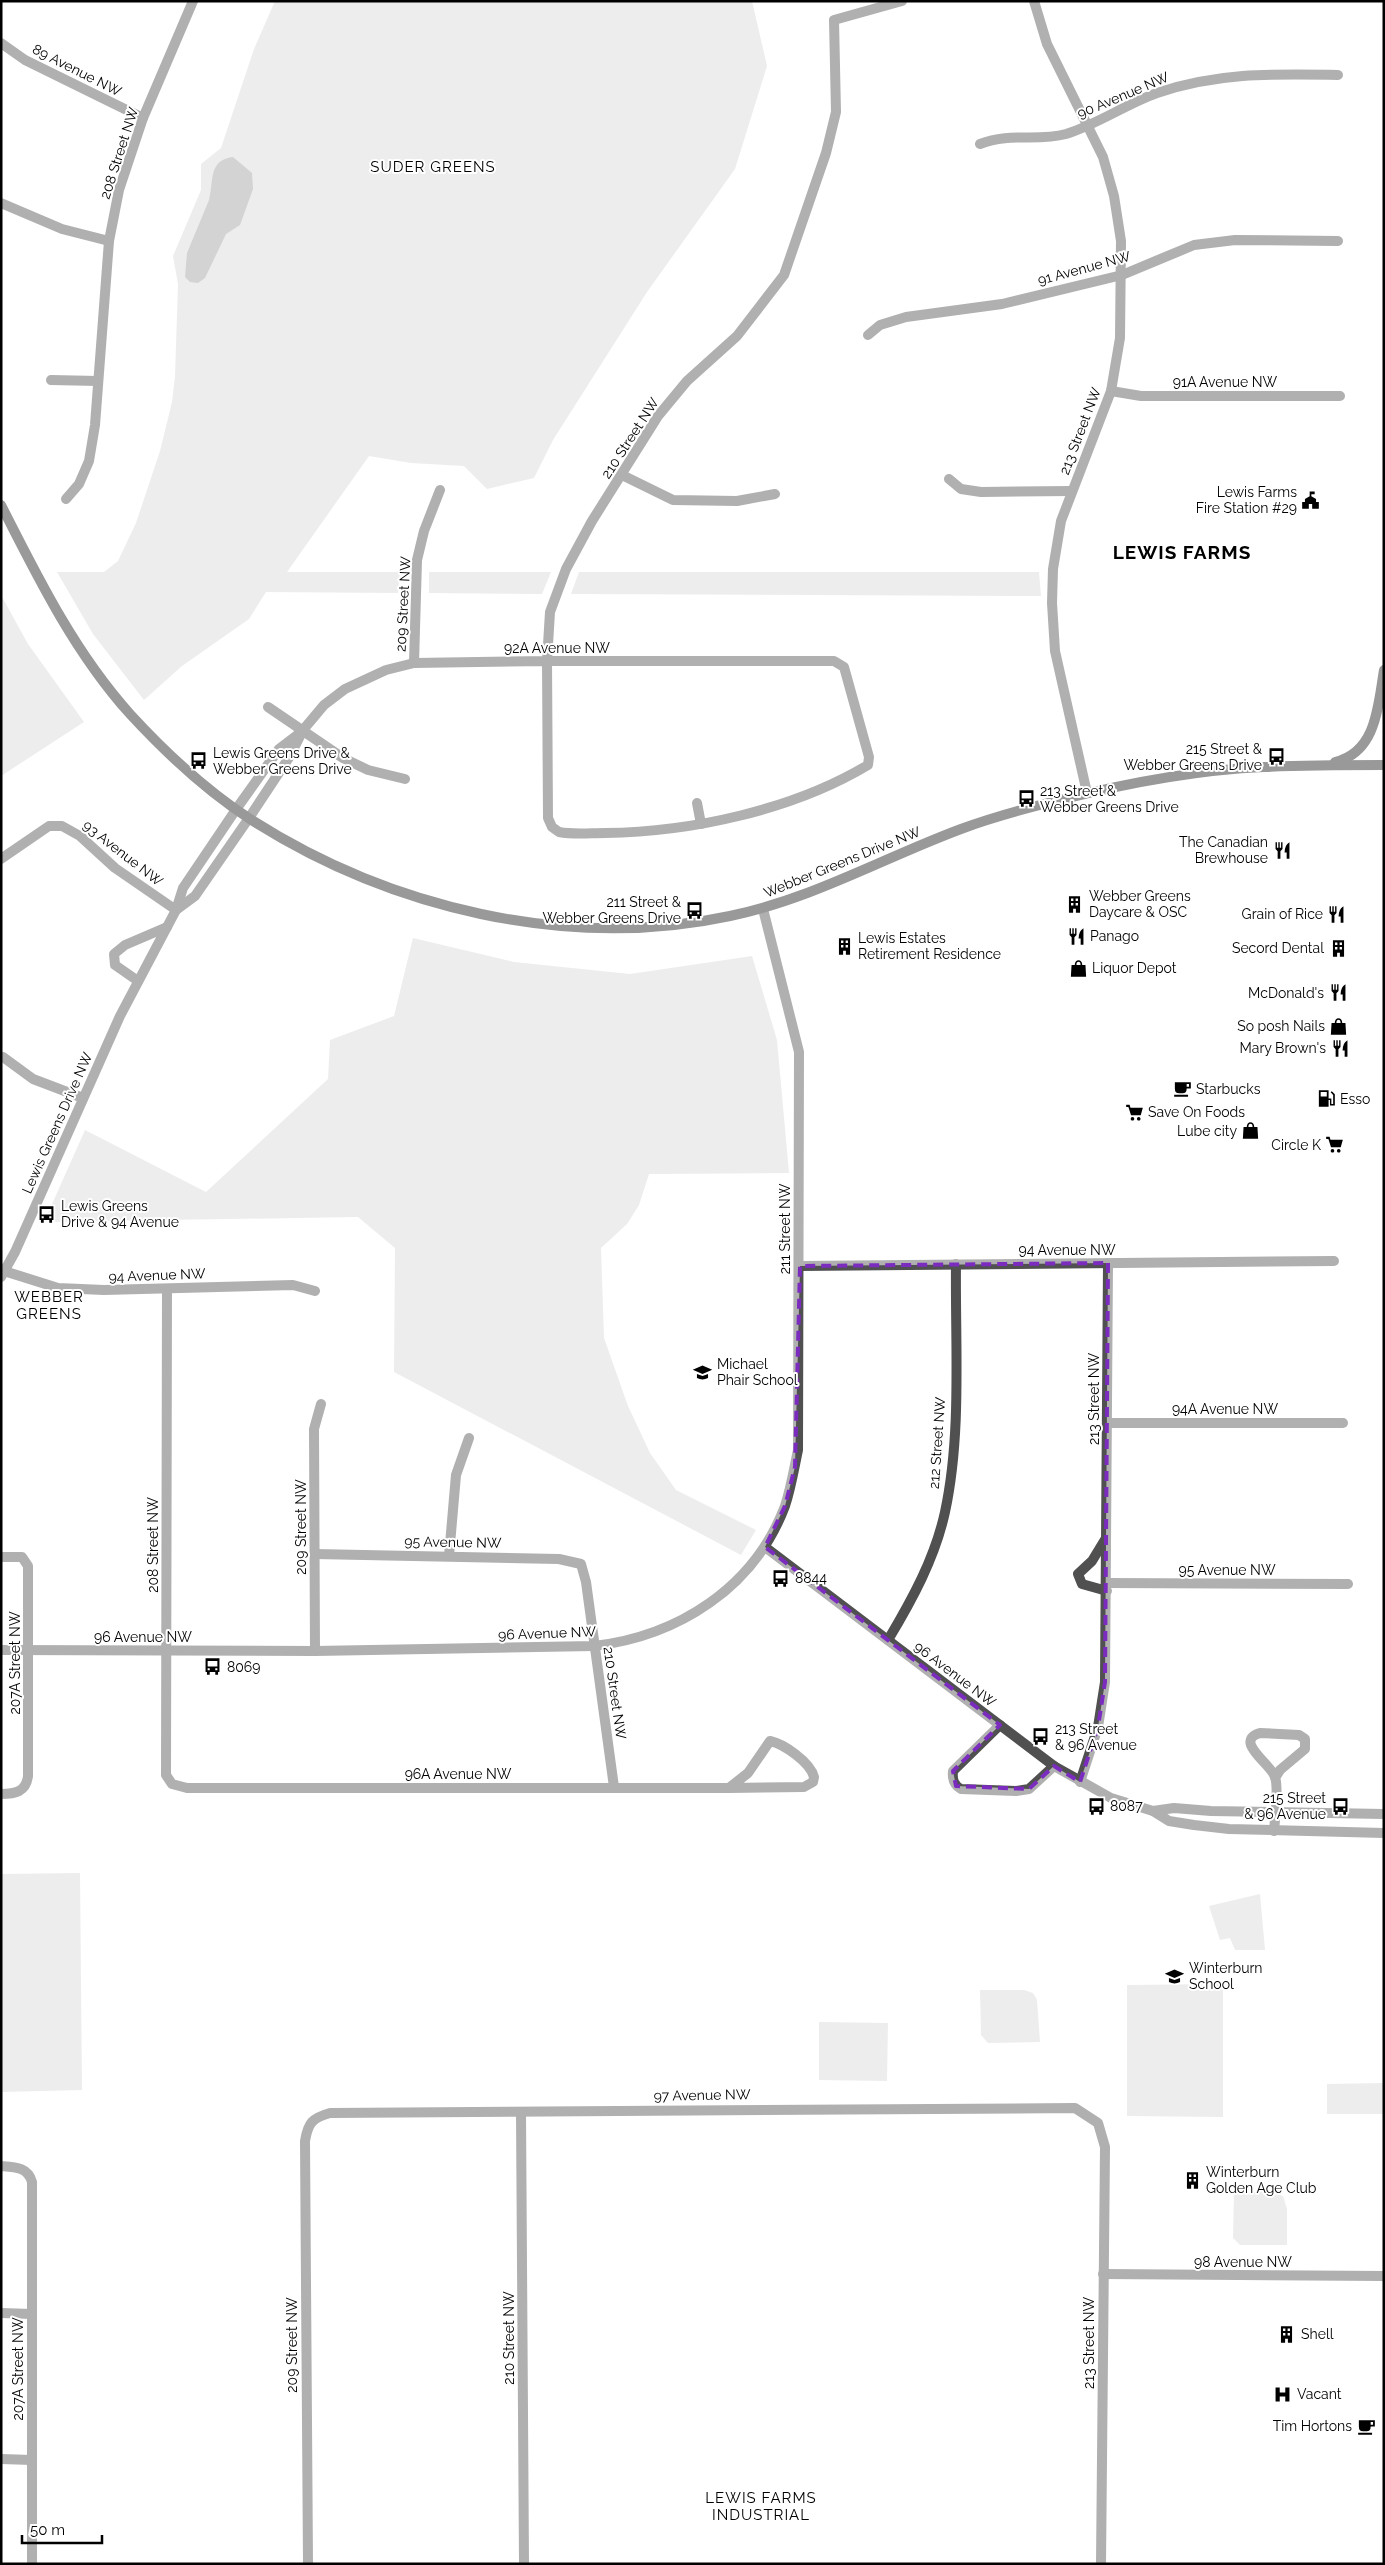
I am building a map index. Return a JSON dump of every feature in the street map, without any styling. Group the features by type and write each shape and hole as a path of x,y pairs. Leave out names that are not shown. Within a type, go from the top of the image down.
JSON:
{"main road":[{"name":"Webber Greens Drive NW","path":"1,505 50,600 87,659 128,712 154,739 199,780 249,818 338,867 390,888 450,906 510,919 584,926 650,926 690,923 763,909 816,891 960,829 1086,793 1174,776 1262,767 1384,765"},
{"path":"1322,766 1345,760 1354,754 1367,738 1380,699 1384,670"}],"street":[{"name":"208 Street NW","path":"66,499 79,484 89,462 95,425 109,241 119,190 143,118 193,1"},
{"name":"210 Street NW","path":"701,824 635,833 568,834 559,832 552,827 548,818 547,661 550,612 566,569 592,521 658,416 687,381 737,336 784,275 826,153 836,112 834,20 902,1"},
{"name":"213 Street NW","path":"1034,1 1047,44 1104,157 1114,196 1121,241 1120,338 1112,391 1072,491 1062,521 1054,558 1052,624 1060,682 1086,793"},
{"name":"89 Avenue NW","path":"1,43 25,60 143,118"},
{"name":"90 Avenue NW","path":"980,144 1001,137 1047,137 1065,134 1155,94 1204,80 1246,74 1338,75"},
{"path":"1,203 62,229 109,241"},
{"name":"91 Avenue NW","path":"868,335 880,325 906,316 1002,304 1122,275 1181,250 1208,243 1235,240 1338,241"},
{"path":"51,380 98,381"},
{"name":"91A Avenue NW","path":"1112,391 1141,396 1340,396"},
{"path":"622,475 673,500 737,501 775,494"},
{"path":"949,479 961,489 981,492 1072,491"},
{"name":"209 Street NW","path":"414,664 417,560 424,531 440,490"},
{"name":"92A Avenue NW","path":"236,808 279,748 303,730 324,705 345,689 386,670 414,664 547,661 834,661 844,667 869,757 868,765 851,775 776,806 701,824"},
{"path":"268,707 352,762 368,770 405,779"},
{"name":"92A Avenue NW","path":"249,818 290,756 303,730"},
{"path":"697,803 701,824"},
{"name":"Lewis Greens Drive NW","path":"2,1273 138,981 176,910 183,888 236,808"},
{"name":"Lewis Greens Drive NW","path":"176,910 195,896 249,818"},
{"name":"93 Avenue NW","path":"1,859 49,826 62,826 80,836 115,868 176,910"},
{"name":"211 Street NW","path":"763,909 799,1052 800,1266 798,1450 785,1506 765,1547"},
{"path":"138,981 115,965 114,954 125,945 167,927"},
{"path":"3,1057 33,1079 83,1098"},
{"name":"94 Avenue NW","path":"800,1266 1334,1261"},
{"name":"213 Street NW","path":"1080,1782 1091,1752 1103,1705 1106,1663 1108,1263"},
{"name":"212 Street NW","path":"888,1640 912,1601 927,1567 946,1506 953,1457 956,1264"},
{"name":"94 Avenue NW","path":"2,1273 58,1288 104,1290 293,1285 315,1291"},
{"name":"208 Street NW","path":"167,1289 166,1775 172,1784 187,1788"},
{"name":"209 Street NW","path":"315,1651 314,1429 321,1404"},
{"name":"94A Avenue NW","path":"1108,1423 1343,1422"},
{"path":"449,1556 456,1475 469,1438"},
{"path":"1107,1587 1082,1584 1078,1574 1092,1561 1108,1535"},
{"name":"96 Avenue NW","path":"1,1650 315,1651 594,1646 623,1643 653,1634 676,1624 721,1594 738,1579 765,1547 1054,1766 1111,1798 1153,1811 1170,1821 1178,1823 1229,1829 1384,1834"},
{"name":"95 Avenue NW","path":"315,1554 559,1559 581,1564 585,1573"},
{"name":"207A Street NW","path":"1,1794 14,1793 24,1789 28,1776 27,1562 22,1558 3,1557"},
{"name":"210 Street NW","path":"585,1573 614,1787"},
{"name":"95 Avenue NW","path":"1107,1587 1348,1584"},
{"name":"96 Avenue NW","path":"1000,1725 953,1771 952,1779 956,1786 961,1789 980,1790 1016,1791 1029,1789 1054,1766"},
{"path":"1274,1831 1275,1778 1266,1761 1253,1752 1250,1746 1251,1739 1254,1735 1260,1733 1300,1735 1305,1739 1306,1749 1280,1770 1275,1778"},
{"name":"96A Avenue NW","path":"187,1788 729,1788 804,1787 813,1782 814,1777 805,1763 780,1745 770,1741 748,1773 729,1788"},
{"name":"96 Avenue NW","path":"1153,1811 1174,1808 1211,1812 1384,1814"},
{"name":"97 Avenue NW","path":"308,2126 318,2116 330,2113 521,2113 764,2108 1075,2108 1098,2123"},
{"name":"210 Street NW","path":"521,2113 524,2564"},
{"name":"213 Street NW","path":"1098,2123 1105,2147 1101,2564"},
{"name":"209 Street NW","path":"308,2126 305,2141 308,2564"},
{"name":"207A Street NW","path":"1,2166 18,2168 30,2174 32,2187 32,2564"},
{"name":"98 Avenue NW","path":"1103,2274 1384,2276"},
{"path":"1,2313 32,2314"},
{"path":"1,2459 32,2460"}],"highlighted area":[{"path":"1108,1263 1105,1682 1098,1727 1080,1782 1054,1766 1029,1789 956,1786 953,1771 1000,1725 765,1547 785,1506 795,1467 800,1266"}],"shaded area":[{"path":"275,1 752,1 767,66 735,169 647,292 553,440 534,478 487,489 464,466 411,463 369,456 287,572 400,572 398,593 266,592 249,619 182,666 144,700 93,634 57,572 104,572 118,561 136,523 160,451 172,402 175,376 178,284 173,256 201,190 201,164 221,148 254,49"},
{"path":"233,157 252,173 253,189 240,225 226,234 205,278 198,283 190,282 185,277 187,253 209,200 214,172 219,162"},
{"path":"429,572 551,572 542,594 429,593"},
{"path":"579,572 1039,572 1041,596 571,594"},
{"path":"1,595 28,644 84,722 1,776"},
{"path":"413,938 514,962 630,974 752,956 777,1040 789,1173 649,1174 639,1205 627,1224 601,1248 604,1338 628,1406 650,1453 676,1490 756,1530 741,1555 394,1372 395,1248 358,1217 44,1222 85,1130 206,1192 328,1079 330,1040 394,1016"},
{"path":"80,1873 82,2090 1,2092 1,1874"},
{"path":"1260,1894 1265,1950 1235,1950 1230,1938 1220,1940 1209,1906"},
{"path":"1223,1984 1223,2117 1127,2116 1127,1985"},
{"path":"980,1990 1024,1990 1033,1993 1037,2000 1040,2042 988,2043 981,2035"},
{"path":"819,2022 888,2023 887,2081 819,2080"},
{"path":"1383,2083 1383,2114 1327,2114 1327,2084"},
{"path":"1234,2192 1269,2192 1283,2196 1287,2209 1287,2245 1240,2245 1233,2238"}],"place":[{"name":"Lewis Farms Fire Station #29","path":"1311,500"},
{"name":"215 Street & Webber Greens Drive","path":"1276,757"},
{"name":"Lewis Greens Drive & Webber Greens Drive","path":"199,761"},
{"name":"213 Street & Webber Greens Drive","path":"1026,799"},
{"name":"The Canadian Brewhouse","path":"1282,850"},
{"name":"Webber Greens Daycare & OSC","path":"1075,904"},
{"name":"211 Street & Webber Greens Drive","path":"695,910"},
{"name":"Grain of Rice","path":"1337,914"},
{"name":"Panago","path":"1076,936"},
{"name":"Lewis Estates Retirement Residence","path":"844,946"},
{"name":"Secord Dental","path":"1338,948"},
{"name":"Liquor Depot","path":"1078,968"},
{"name":"McDonald's","path":"1338,993"},
{"name":"So posh Nails","path":"1339,1026"},
{"name":"Mary Brown's","path":"1340,1048"},
{"name":"Starbucks","path":"1182,1089"},
{"name":"Esso","path":"1326,1099"},
{"name":"Save On Foods","path":"1134,1112"},
{"name":"Lube city","path":"1251,1131"},
{"name":"Circle K","path":"1335,1145"},
{"name":"Lewis Greens Drive & 94 Avenue","path":"47,1214"},
{"name":"Michael Phair School","path":"703,1372"},
{"name":"8844","path":"781,1578"},
{"name":"8069","path":"213,1667"},
{"name":"213 Street & 96 Avenue","path":"1041,1737"},
{"name":"8087","path":"1096,1806"},
{"name":"215 Street & 96 Avenue","path":"1340,1806"},
{"name":"Winterburn School","path":"1175,1976"},
{"name":"Winterburn Golden Age Club","path":"1192,2180"},
{"name":"Shell","path":"1287,2334"},
{"name":"Vacant","path":"1283,2394"},
{"name":"Tim Hortons","path":"1366,2426"}],"district":[{"name":"SUDER GREENS","path":"433,167"},
{"name":"LEWIS FARMS","path":"1182,552"},
{"name":"WEBBER GREENS","path":"49,1306"},
{"name":"LEWIS FARMS INDUSTRIAL","path":"761,2506"}]}
